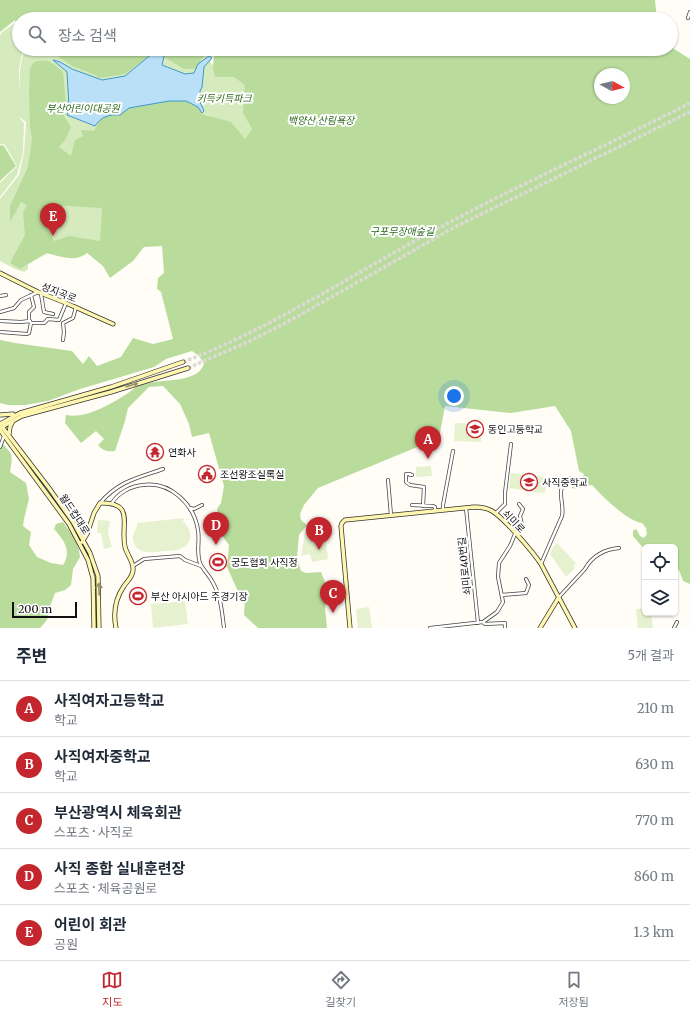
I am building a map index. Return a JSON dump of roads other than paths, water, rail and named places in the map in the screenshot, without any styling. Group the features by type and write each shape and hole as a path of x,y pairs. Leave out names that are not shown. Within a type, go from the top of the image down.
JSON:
{"main road":[{"name":"성지곡로","path":"0,273 39,293 76,307 113,324"},
{"path":"0,415 20,413 111,387 183,362"},
{"path":"0,427 16,419 188,368"},
{"path":"0,427 20,413"},
{"path":"9,435 10,427 16,419"},
{"name":"월드컵대로","path":"0,427 9,435 49,488 72,522 94,563 98,576 99,628"},
{"name":"월드컵대로","path":"0,427 4,436 69,524 90,565 93,578 94,628"},
{"path":"79,544 83,541 87,534 94,513 100,503 112,503 119,507 125,518 124,542 127,554 133,566 131,576 118,598 115,616 116,628"},
{"name":"쇠미로","path":"350,628 341,526 342,522 345,520 466,507 485,508 496,513 515,534 541,564 575,628"},
{"path":"540,628 559,597"}],"street":[{"path":"688,18 690,12"},
{"path":"0,312 14,308 21,300 39,293 44,312 53,314"},
{"path":"0,296 6,295"},
{"path":"0,332 27,334 29,332 29,312 34,307 31,295"},
{"path":"0,321 44,323 48,319 59,320 66,303"},
{"path":"62,340 64,332 63,323 73,318 76,307"},
{"path":"0,447 4,436"},
{"path":"496,513 505,504 510,444"},
{"path":"443,510 452,451"},
{"path":"100,503 112,490 124,483 163,469"},
{"path":"412,475 406,474 405,479 408,484 424,487 423,506"},
{"path":"541,564 562,516 563,510 560,495 565,481 569,478"},
{"path":"388,480 391,515"},
{"path":"112,503 118,496 127,490 136,486 152,484 173,491 182,498 195,518 199,538 197,550 202,566 212,580 220,597 224,628"},
{"path":"484,623 492,617 501,607 503,602 498,578 499,563 510,546 515,534 522,525 520,516 523,509 519,504"},
{"path":"189,508 194,509 202,505"},
{"path":"412,505 433,506 435,507 435,510"},
{"name":"쇠미로40번길","path":"466,507 478,623"},
{"path":"559,597 570,583 597,556 605,550 619,548"},
{"path":"133,566 144,559 180,556 185,560 202,566"},
{"path":"502,595 526,593 529,585 526,579"},
{"path":"674,628 678,622"},
{"path":"430,628 478,623 505,623 506,628"},
{"path":"484,623 484,628"}],"water":[{"path":"149,56 164,56 162,65 185,74 194,73 198,64 209,56 212,58 204,67 202,87 200,91 200,102 204,111 202,113 198,107 186,101 169,101 129,108 120,115 112,115 103,118 95,126 67,115 69,107 67,72 53,60 102,80 125,76"}],"tunnel":[{"path":"183,362 253,331 454,220 690,103"},
{"path":"188,368 250,341 291,320 453,228 690,112"}],"place":[{"name":"어린이 회관","path":"53,236"},
{"name":"동인고등학교","path":"475,429"},
{"name":"연화사","path":"155,452"},
{"name":"사직여자고등학교","path":"428,459"},
{"name":"조선왕조실록실","path":"207,474"},
{"name":"사직중학교","path":"529,482"},
{"name":"사직 종합 실내훈련장","path":"216,545"},
{"name":"사직여자중학교","path":"319,550"},
{"name":"궁도협회 사직정","path":"218,562"},
{"name":"부산 아시아드 주경기장","path":"138,596"},
{"name":"부산광역시 체육회관","path":"333,613"}],"park label":[{"name":"키득키득파크","path":"224,98"},
{"name":"부산어린이대공원","path":"83,108"},
{"name":"백양산 산림욕장","path":"321,120"},
{"name":"구포무장애숲길","path":"402,231"}]}
